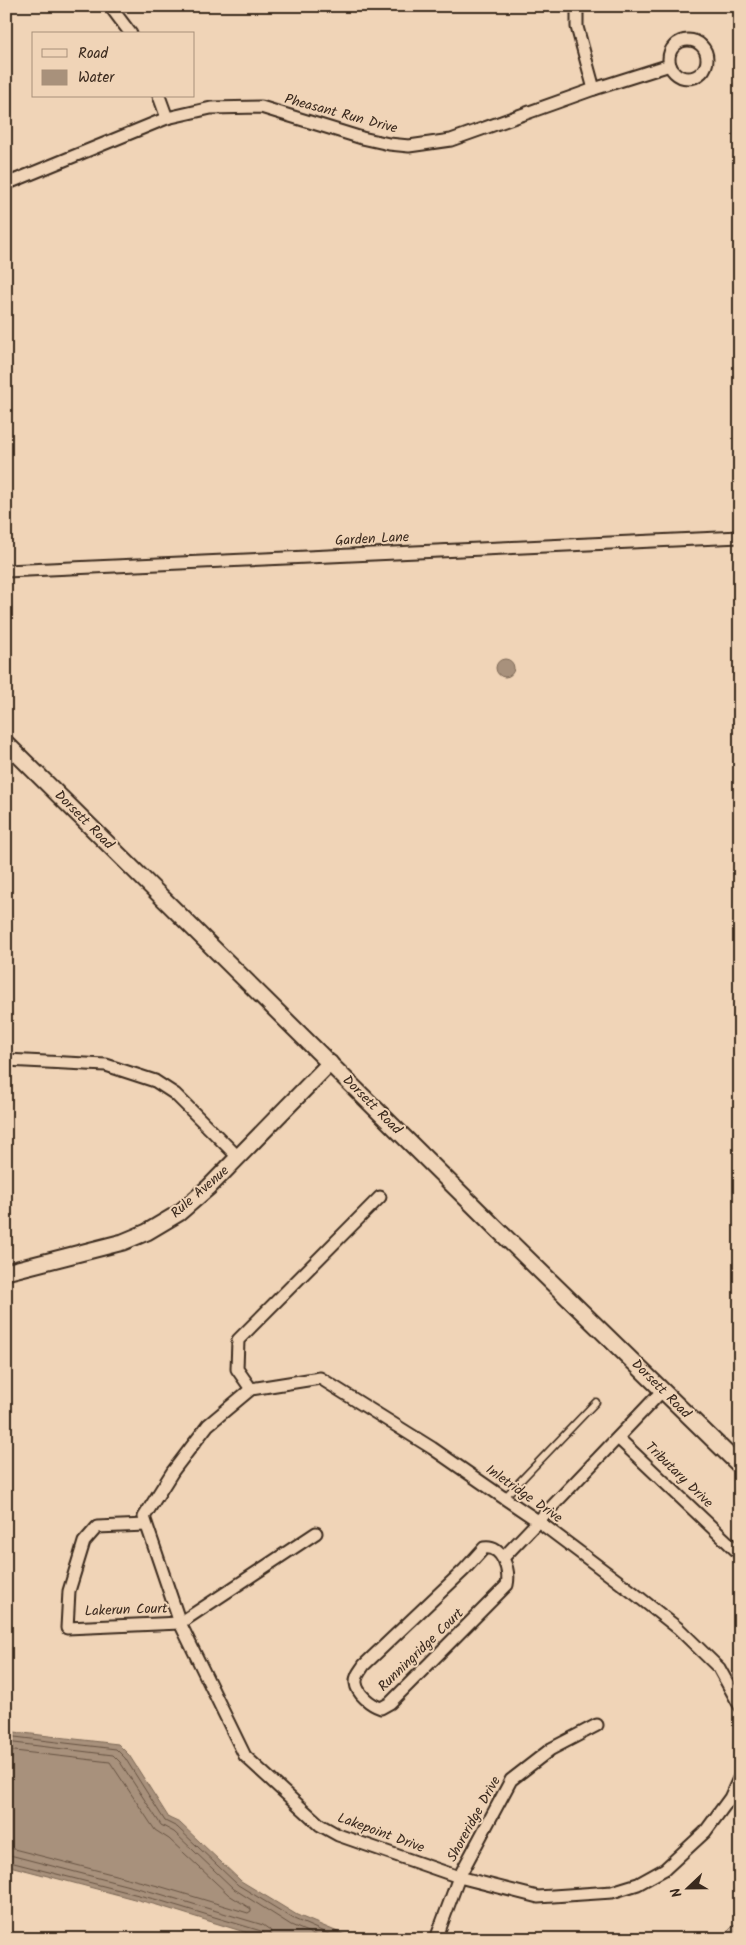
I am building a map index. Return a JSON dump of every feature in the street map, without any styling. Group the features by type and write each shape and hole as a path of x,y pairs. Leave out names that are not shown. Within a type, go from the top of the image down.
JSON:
{"main road":[{"name":"Dorsett Road","path":"6,743 662,1392 736,1457"},
{"name":"Rule Avenue","path":"6,1272 99,1250 147,1232 179,1213 209,1188 330,1063"}],"street":[{"path":"110,6 130,32"},
{"path":"576,6 577,28 594,89"},
{"name":"Pheasant Run Drive","path":"6,184 167,118 211,108 261,107 362,138 409,146 451,140 670,64"},
{"path":"160,98 167,118"},
{"name":"Garden Lane","path":"6,571 740,537"},
{"path":"6,1060 106,1065 155,1081 175,1094 238,1156"},
{"path":"145,1521 173,1471 208,1425 251,1389 237,1369 238,1340 380,1197"},
{"name":"Inletridge Drive","path":"251,1389 320,1378 432,1448 538,1521 679,1630 719,1668 740,1706"},
{"path":"503,1558 662,1392"},
{"name":"Tributary Drive","path":"618,1438 740,1554"},
{"name":"Lakepoint Drive","path":"145,1521 180,1623 245,1756 320,1825 338,1835 459,1877 538,1897 612,1892 638,1884 664,1869 705,1832 730,1798 740,1776"},
{"name":"Lakerun Court","path":"145,1521 97,1527 84,1542 69,1591 68,1628 180,1623 316,1533"},
{"name":"Runningridge Court","path":"484,1548 491,1548 503,1558 509,1577 507,1585 390,1703 381,1708 367,1701 356,1682 357,1676 364,1665 484,1548"},
{"name":"Shoreridge Drive","path":"436,1939 459,1877 512,1780 551,1749 597,1725"}],"lane":[{"path":"504,1498 596,1402"}],"shaded area":[{"path":"740,1919 740,1939 720,1939"}],"water":[{"path":"505,659 511,662 514,668 511,674 505,677 499,674 496,668 499,662"},
{"path":"6,1731 118,1744 129,1755 169,1818 180,1823 241,1881 297,1915 345,1935 347,1939 267,1939 157,1905 6,1865"}]}
